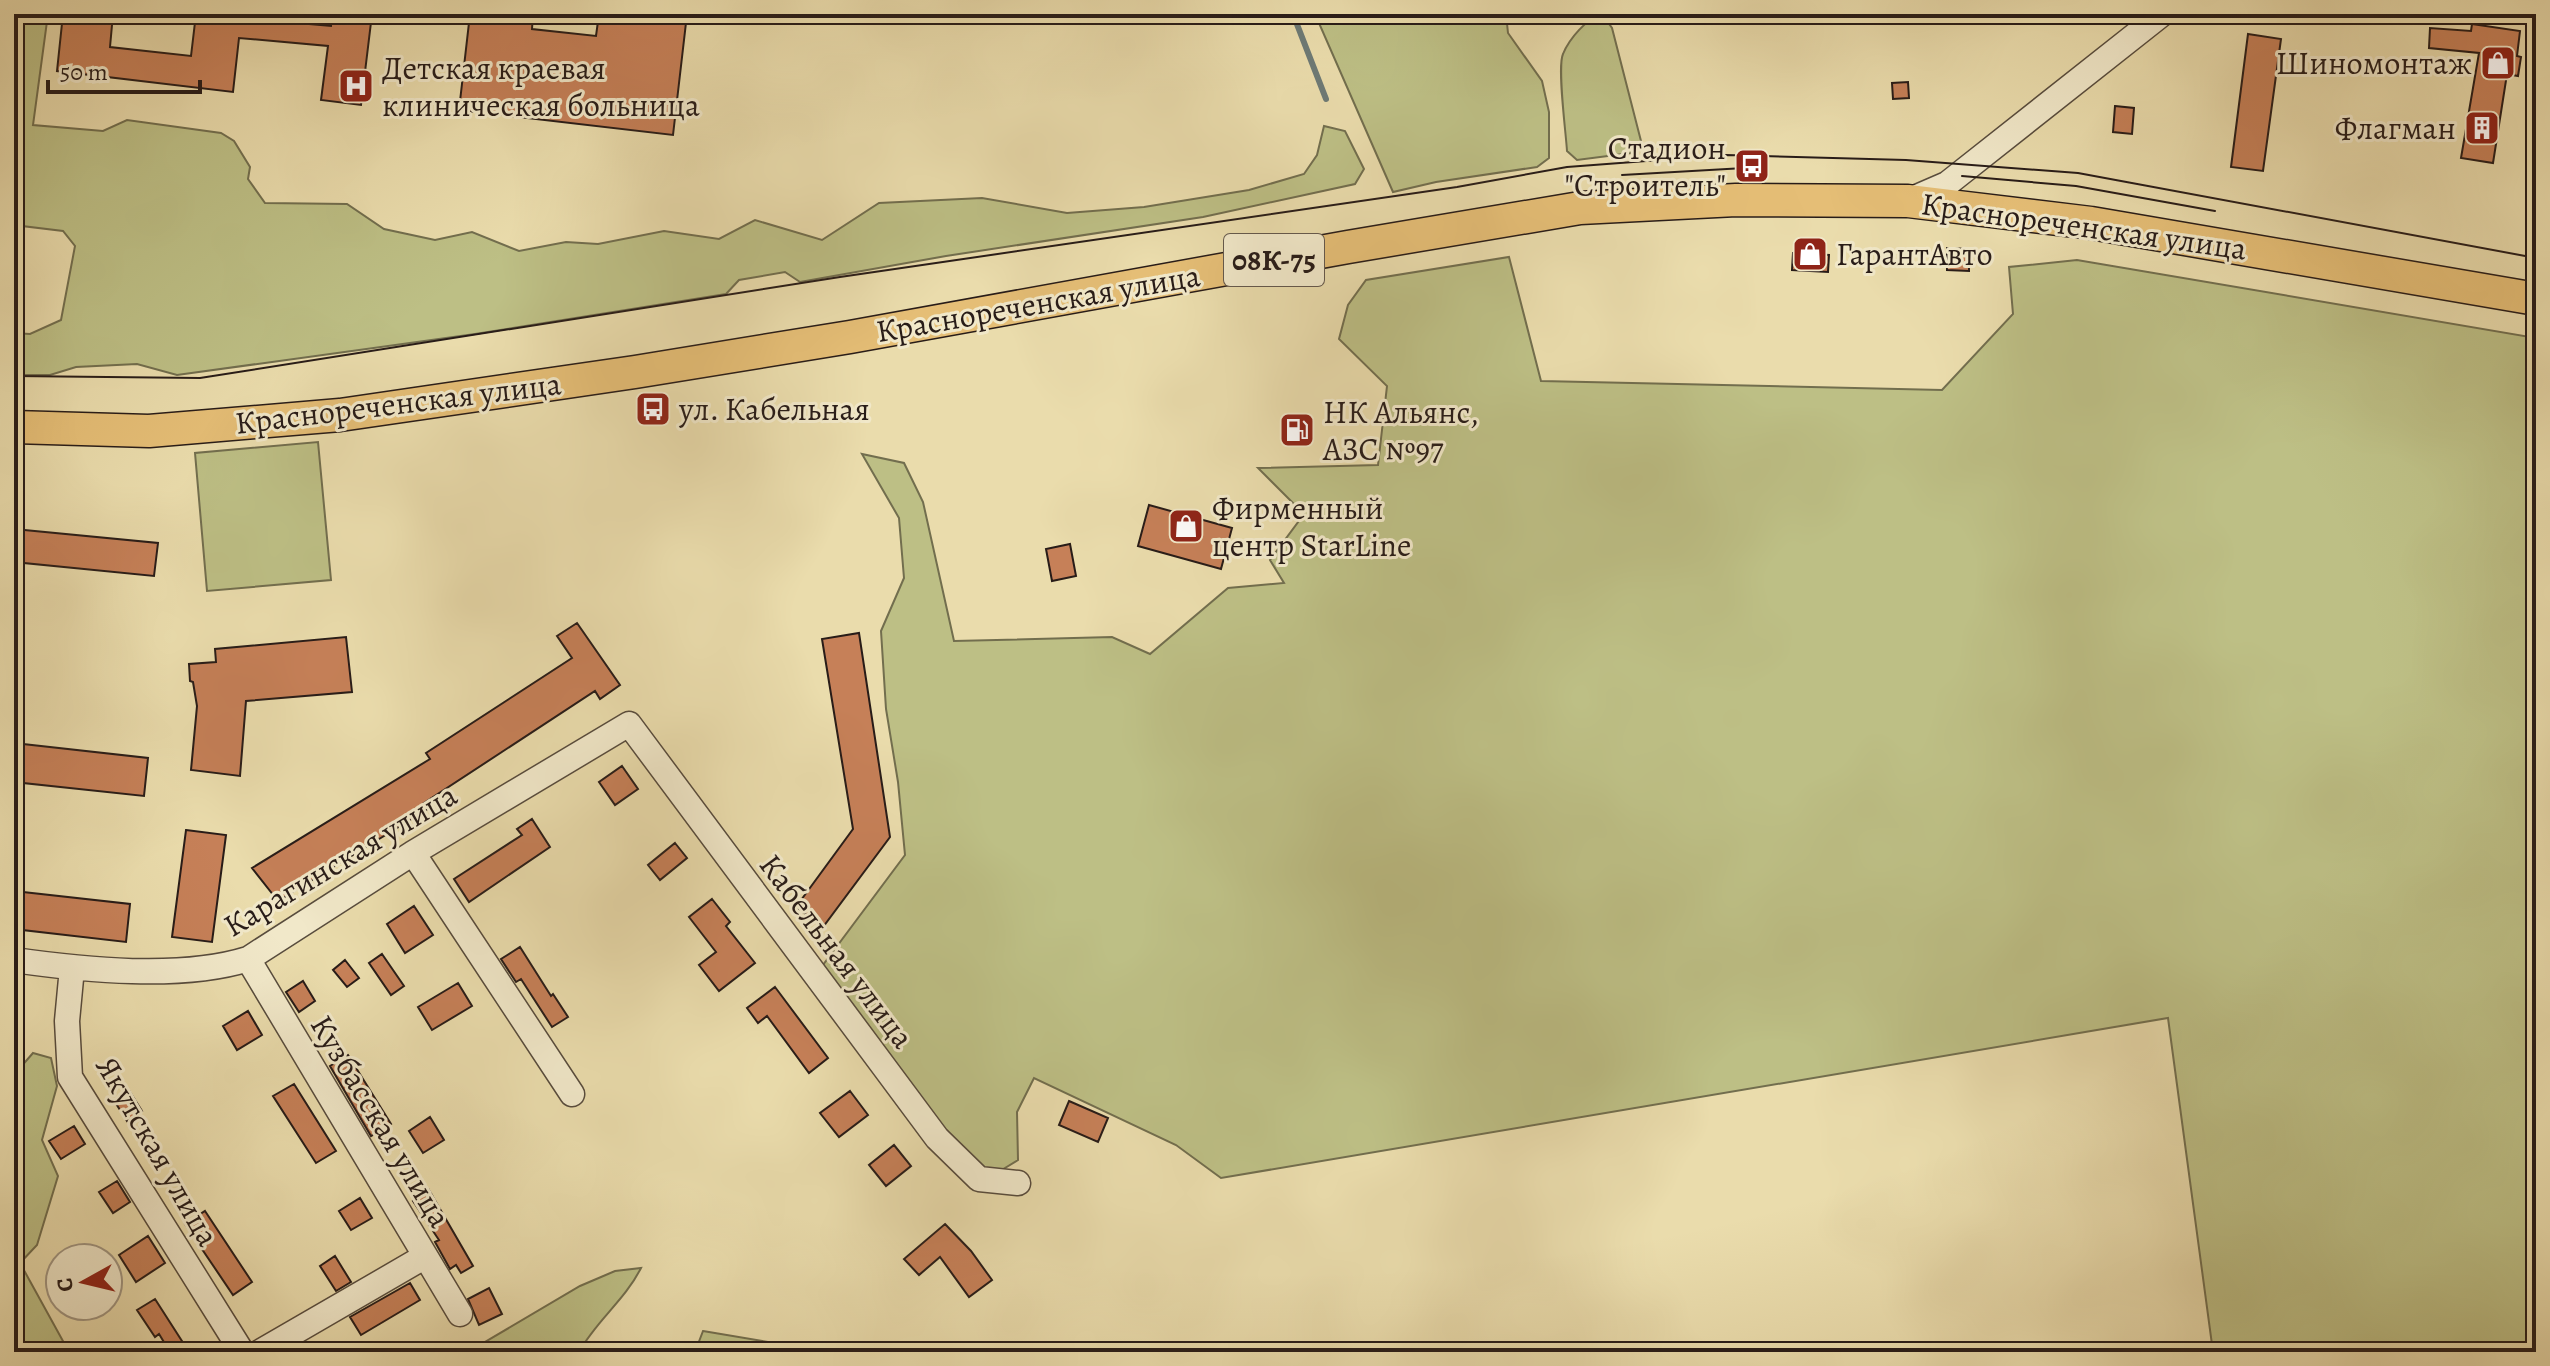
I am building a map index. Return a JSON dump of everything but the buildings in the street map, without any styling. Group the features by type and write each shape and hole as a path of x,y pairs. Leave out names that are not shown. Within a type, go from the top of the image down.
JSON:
{"main road":[{"name":"Краснореченская улица","path":"14,427 149,431 340,415 481,396 850,337 1580,208 1736,200 1908,201 2091,223 2536,299"}],"street":[{"path":"1908,201 1947,184 1979,161 2162,14"},
{"path":"1979,161 1972,187 1978,201 1993,211"},
{"name":"Карагинская улица","path":"14,960 72,968 191,971 248,959 413,853 629,724"},
{"name":"Кабельная улица","path":"629,724 937,1138 979,1179 1018,1183"},
{"path":"413,853 572,1094"},
{"name":"Кузбасская улица","path":"248,959 460,1314"},
{"name":"Якутская улица","path":"72,968 67,1021 70,1077 242,1352"},
{"path":"260,1352 424,1257"}],"green space":[{"path":"14,14 48,14 33,125 103,131 127,120 221,133 234,141 250,167 248,179 265,203 347,204 384,229 435,240 472,232 519,251 566,242 598,244 664,231 719,239 755,220 822,240 879,203 982,198 1067,213 1144,207 1249,190 1304,174 1317,155 1324,126 1345,131 1364,169 1355,184 1203,217 946,256 800,282 785,272 739,280 726,294 475,334 177,375 137,364 76,367 50,375 14,375 14,333 30,334 61,320 75,246 63,231 14,225"},
{"path":"1315,14 1506,14 1508,33 1542,81 1549,112 1549,158 1537,167 1436,182 1393,192"},
{"path":"1602,14 1612,28 1641,141 1631,153 1577,160 1567,151 1561,61 1579,30"},
{"path":"1509,257 1541,381 1942,390 2013,314 2009,267 2077,260 2536,338 2536,1352 2213,1352 2168,1018 1221,1178 1176,1145 1034,1078 1017,1112 1018,1160 1000,1171 980,1168 939,1130 820,969 905,855 898,782 886,709 881,631 904,578 899,518 862,454 904,463 923,502 954,641 1112,637 1150,654 1228,588 1284,583 1270,560 1304,514 1258,468 1378,465 1387,386 1339,339 1348,305 1366,280"},
{"path":"318,442 331,580 207,591 195,453"},
{"path":"33,1053 51,1058 57,1086 42,1140 58,1176 37,1245 20,1263 44,1307 44,1322 52,1322 69,1352 14,1352 14,1083 19,1069"},
{"path":"641,1268 579,1352 468,1352 580,1286 615,1271"},
{"path":"703,1331 798,1347 815,1352 695,1352"}],"waterway":[{"path":"1293,14 1326,99"}],"tram line":[{"path":"14,376 200,378 840,277 1457,187 1567,167 1726,155 1906,160 2078,173 2536,258"},
{"path":"1622,175 1762,167"},
{"path":"1962,176 2076,186 2215,211"}],"place":[{"name":"Шиномонтаж","path":"2498,63"},
{"name":"Детская краевая клиническая больница","path":"356,86"},
{"name":"Флагман","path":"2482,128"},
{"name":"Стадион \"Строитель\"","path":"1752,166"},
{"name":"ГарантАвто","path":"1810,254"},
{"name":"ул. Кабельная","path":"653,409"},
{"name":"НК Альянс, АЗС №97","path":"1297,430"},
{"name":"Фирменный центр StarLine","path":"1186,526"}]}
